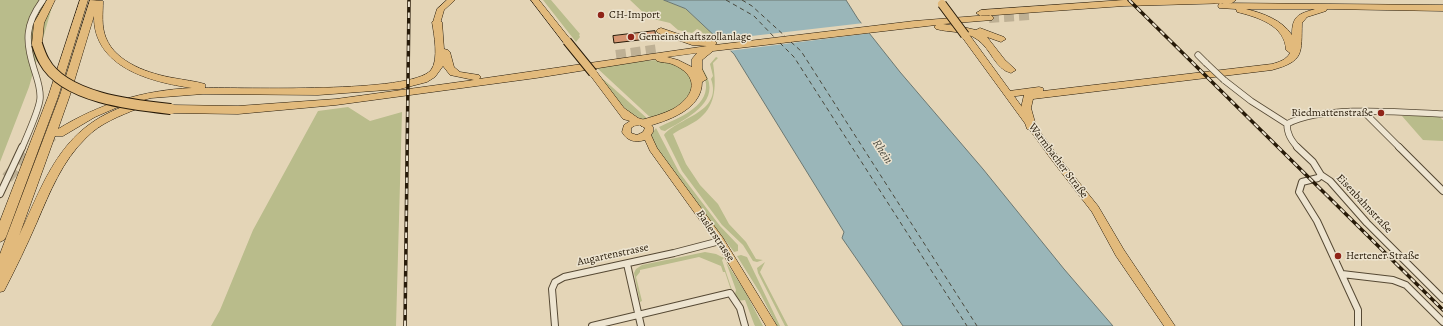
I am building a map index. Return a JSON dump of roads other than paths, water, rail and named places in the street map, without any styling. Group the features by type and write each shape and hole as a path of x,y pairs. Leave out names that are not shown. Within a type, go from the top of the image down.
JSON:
{"highway":[{"path":"51,0 39,23 37,44 40,56 47,67 60,79 78,89 120,102 171,109 218,110 262,108 336,102 662,59 682,64 693,74 696,81 697,90 695,95 688,103 676,111 645,127"},
{"path":"0,237 54,97 84,0"},
{"path":"0,270 65,95 94,0"},
{"path":"99,0 98,22 101,36 107,47 121,61 136,69 160,78 186,84 238,91"},
{"path":"1000,11 1021,5 1027,0"},
{"path":"1097,0 1127,8"},
{"path":"1030,15 1232,0"},
{"path":"659,49 708,46 793,37 1000,11 1443,2"},
{"path":"1009,94 1022,97 1272,67 1285,64 1293,59 1296,52 1297,22 1304,15 1316,10 1358,3 1443,8"},
{"path":"1009,94 1270,65 1283,61 1290,56 1292,42 1289,37 1271,21 1250,12 1212,6"},
{"path":"894,27 989,18"},
{"path":"385,87 422,81 436,73 439,63 440,22"},
{"path":"440,22 446,67 454,73 476,76"},
{"path":"938,22 959,23"},
{"path":"914,24 968,27 1001,39"},
{"path":"876,27 939,27 967,30 988,42 1004,66 1011,70"},
{"path":"661,31 708,46"},
{"path":"595,69 726,42 793,37"},
{"path":"645,127 683,113 698,99 704,84 697,68 697,59 708,46"},
{"path":"59,133 99,111 142,97 180,92 316,91 385,87 438,82 569,64 616,55"},
{"path":"0,288 62,157 83,134 114,114 146,103 178,98 306,97 406,92"},
{"path":"1029,96 1026,108 1031,126"}],"main road":[{"path":"440,22 441,9 451,0"},
{"path":"440,22 446,10 455,0"},
{"path":"535,0 567,41 595,69 623,111 630,125"},
{"name":"Warmbacher Straße","path":"940,2 1031,126 1095,209 1120,253 1170,326"},
{"path":"623,111 645,127"},
{"path":"630,125 645,127"},
{"path":"630,125 626,130 627,134 630,137 637,138 645,127"},
{"name":"Baslerstrasse","path":"645,127 653,149"},
{"name":"Baslerstrasse","path":"637,138 653,149 677,180 720,241 772,326"}],"street":[{"path":"0,194 18,162 40,101 40,87 28,50 28,28 37,8 43,0"},
{"path":"1198,55 1224,80 1251,101 1287,124"},
{"path":"1287,124 1295,120 1319,114 1364,112 1443,114"},
{"path":"1364,112 1443,190"},
{"path":"1287,124 1287,133 1317,167 1321,175 1318,178 1302,182 1299,192 1317,221 1358,310 1358,326"},
{"name":"Eisenbahnstraße","path":"1321,175 1330,182 1367,223 1443,299"},
{"name":"Augartenstrasse","path":"555,326 552,289 555,282 564,277 698,248 720,241"},
{"path":"627,264 641,326"},
{"path":"1342,274 1393,280 1406,285 1443,322"},
{"path":"592,326 730,293 740,308 745,326"}],"water":[{"name":"Rhein","path":"664,0 846,0 858,19 900,72 983,169 1064,269 1113,326 903,326 842,238 844,232 734,54 686,9"}],"tunnel":[{"path":"989,18 1030,15"},
{"path":"616,55 659,49"},
{"path":"37,148 53,136"},
{"path":"7,178 22,160 38,147"}],"railway":[{"path":"405,326 409,0"},
{"path":"1129,0 1443,310"}],"place":[{"name":"CH-Import","path":"601,15"},
{"name":"Gemeinschaftszollanlage","path":"631,37"},
{"name":"Riedmattenstraße","path":"1381,113"},
{"name":"Hertener Straße","path":"1338,256"}]}
